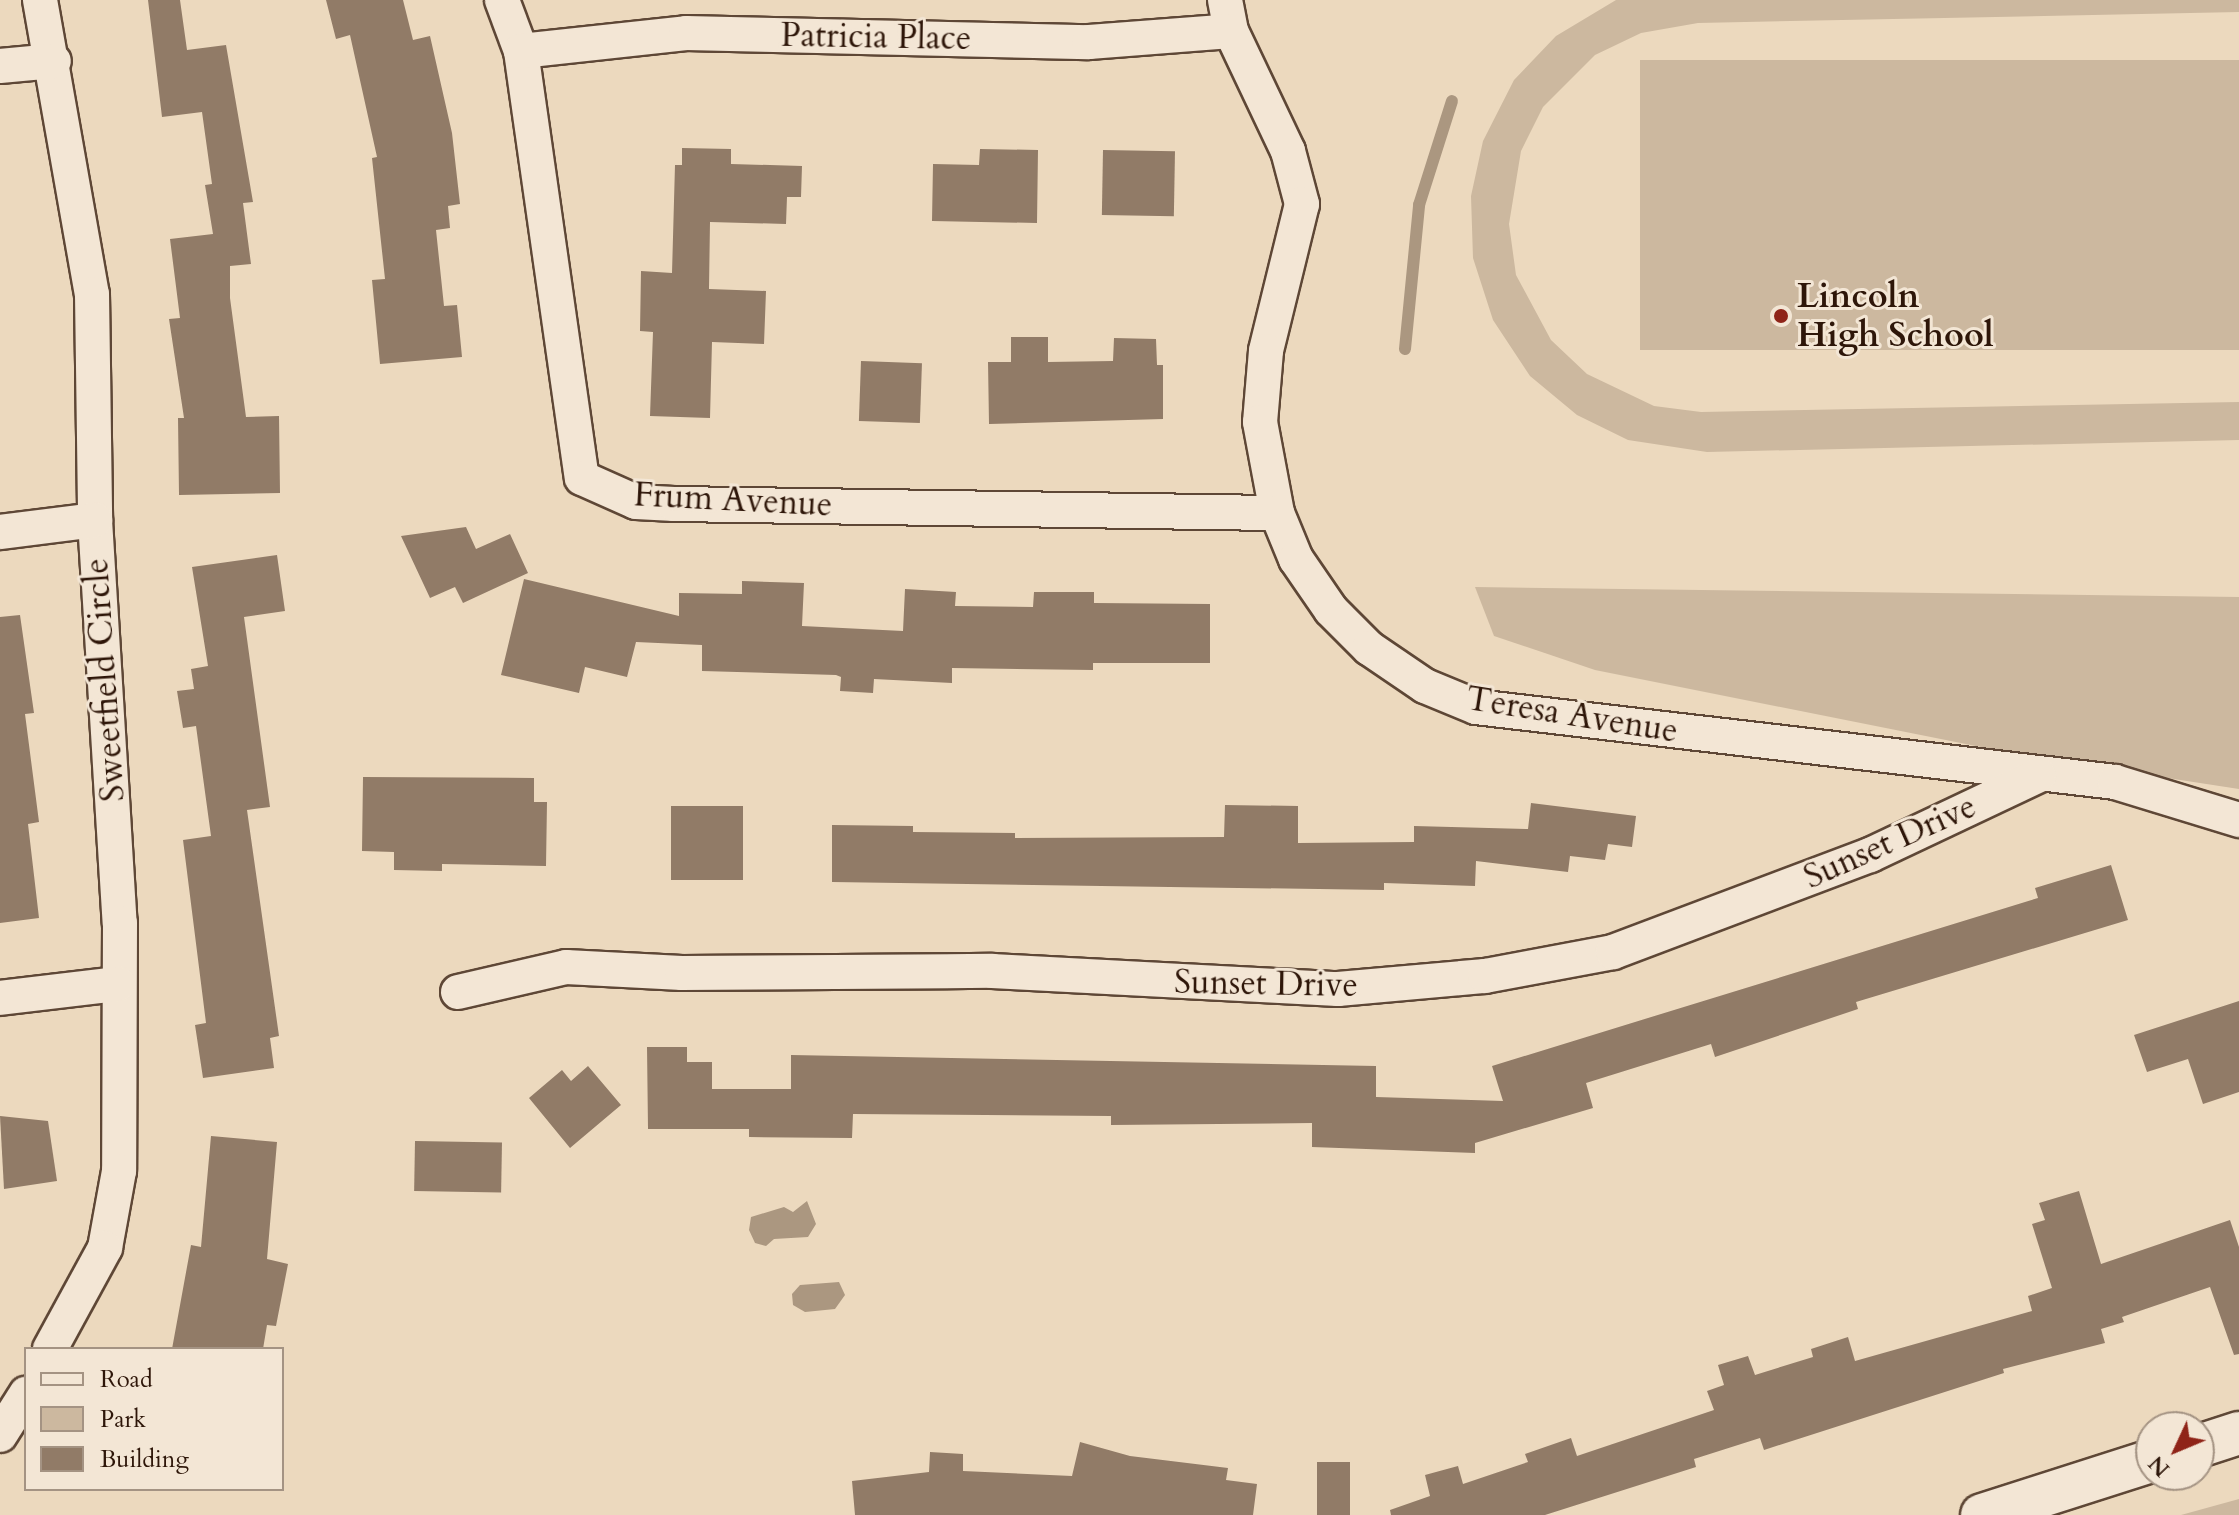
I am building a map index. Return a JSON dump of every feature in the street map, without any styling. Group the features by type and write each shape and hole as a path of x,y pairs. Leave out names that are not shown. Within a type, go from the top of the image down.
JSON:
{"street":[{"name":"Sweetfield Circle","path":"40,0 54,61 92,294 95,520 120,923 119,1171 105,1248 51,1347"},
{"name":"Frum Avenue","path":"502,0 521,51 582,478 636,502 674,504 1277,513"},
{"name":"Patricia Place","path":"521,51 686,33 1089,42 1228,16"},
{"name":"Teresa Avenue","path":"1228,16 1288,151 1302,204 1266,351 1260,422 1277,513 1305,572 1331,610 1369,648 1425,686 1476,707 2115,782 2239,820"},
{"path":"0,66 54,61"},
{"path":"0,532 95,520"},
{"name":"Sunset Drive","path":"458,992 566,967 682,973 992,971 1338,989 1485,976 1613,952 1870,855 2039,775"},
{"path":"0,998 118,984"},
{"path":"0,1435 24,1397"},
{"path":"2215,1441 2239,1433"},
{"path":"1982,1515 2135,1466"}],"green space":[{"path":"1616,0 2239,0 2239,12 1698,23 1641,33 1595,55 1543,107 1521,151 1509,224 1516,275 1551,340 1587,374 1654,406 1701,412 2239,402 2239,440 1707,452 1628,440 1577,415 1530,376 1493,320 1473,258 1471,196 1483,141 1514,80 1556,36"},
{"path":"1640,60 2239,60 2239,350 1640,350"},
{"path":"1475,587 2239,597 2239,789 2031,757 1595,670 1494,636"},
{"path":"2239,1499 2239,1515 2181,1515"}],"shaded area":[{"path":"807,1201 816,1224 808,1237 774,1239 766,1246 755,1243 749,1230 751,1217 784,1207 793,1212"},
{"path":"839,1282 845,1295 835,1309 805,1312 793,1305 792,1294 800,1285"}],"building":[{"path":"148,0 180,0 187,50 226,45 253,202 243,203 251,264 230,266 230,298 246,417 279,416 280,493 179,495 178,418 184,418 169,319 180,318 170,239 213,234 205,185 212,184 202,112 162,117"},
{"path":"326,0 403,0 413,40 430,36 452,133 460,204 448,206 450,228 436,230 444,306 457,305 462,357 380,364 372,280 385,279 372,158 377,157 350,35 336,39"},
{"path":"682,148 731,149 731,164 802,166 801,197 787,197 786,224 710,222 709,289 766,291 764,344 712,342 710,418 650,416 653,332 640,331 641,271 672,273 675,165 682,165"},
{"path":"980,149 1038,150 1037,223 932,221 933,164 979,165"},
{"path":"1103,150 1175,151 1174,216 1102,215"},
{"path":"1011,337 1048,337 1048,362 1113,361 1114,338 1156,339 1157,365 1163,365 1163,419 989,424 988,362 1011,362"},
{"path":"861,361 922,363 920,423 859,421"},
{"path":"466,527 476,549 510,534 528,573 463,603 455,587 430,598 401,536"},
{"path":"277,555 285,611 244,617 270,807 247,810 279,1036 270,1038 274,1068 203,1078 195,1025 206,1023 183,840 211,836 196,726 183,728 177,691 194,689 191,669 208,666 192,567"},
{"path":"524,579 679,616 679,593 742,594 742,581 804,583 802,626 903,631 905,589 956,592 955,606 1033,607 1034,592 1094,592 1094,603 1210,604 1210,663 1093,663 1093,670 952,668 952,683 874,679 873,693 840,691 841,677 836,675 702,671 702,645 636,642 627,677 585,667 579,693 501,675"},
{"path":"20,615 34,713 25,714 39,822 28,824 39,918 0,923 0,617"},
{"path":"363,777 534,778 534,802 547,802 546,866 442,864 442,871 394,870 394,852 362,851"},
{"path":"1531,803 1636,816 1632,847 1608,844 1605,860 1570,856 1568,872 1476,861 1475,886 1384,883 1384,890 832,882 832,825 913,826 913,832 1015,833 1015,838 1224,837 1225,805 1298,806 1298,843 1414,842 1414,826 1528,829"},
{"path":"671,806 743,806 743,880 671,880"},
{"path":"2111,865 2128,920 1856,1002 1858,1009 1715,1057 1711,1044 1586,1083 1593,1108 1475,1143 1475,1153 1312,1147 1312,1123 1111,1125 1111,1116 853,1114 852,1138 749,1137 749,1129 648,1129 647,1047 687,1047 687,1062 712,1062 712,1089 791,1089 791,1055 1376,1066 1376,1097 1503,1101 1492,1066 2038,898 2035,888"},
{"path":"2239,1001 2239,1092 2203,1104 2188,1059 2147,1072 2134,1035"},
{"path":"588,1066 621,1105 570,1148 529,1098 562,1070 571,1081"},
{"path":"0,1116 48,1121 57,1181 4,1189"},
{"path":"211,1136 277,1142 267,1259 288,1264 276,1326 267,1325 263,1347 172,1347 191,1245 201,1247"},
{"path":"415,1141 502,1143 501,1193 414,1191"},
{"path":"2079,1191 2101,1264 2230,1220 2239,1247 2239,1354 2234,1355 2210,1287 2122,1317 2124,1322 2101,1329 2105,1343 2003,1369 2004,1373 1764,1450 1760,1438 1694,1459 1696,1467 1545,1515 1391,1515 1390,1510 1430,1496 1425,1475 1458,1466 1463,1484 1528,1462 1525,1454 1571,1438 1577,1456 1714,1410 1707,1391 1724,1385 1718,1365 1748,1356 1755,1375 1813,1357 1811,1349 1848,1337 1855,1361 2032,1311 2028,1296 2052,1288 2032,1224 2045,1220 2039,1203"},
{"path":"1080,1442 1130,1456 1228,1468 1226,1480 1257,1484 1253,1515 855,1515 852,1481 929,1472 930,1452 963,1454 963,1471 1072,1476"},
{"path":"1317,1462 1350,1462 1350,1515 1317,1515"}],"waterway":[{"path":"1405,349 1419,205 1452,101"}],"place":[{"name":"Lincoln High School","path":"1781,316"}]}
